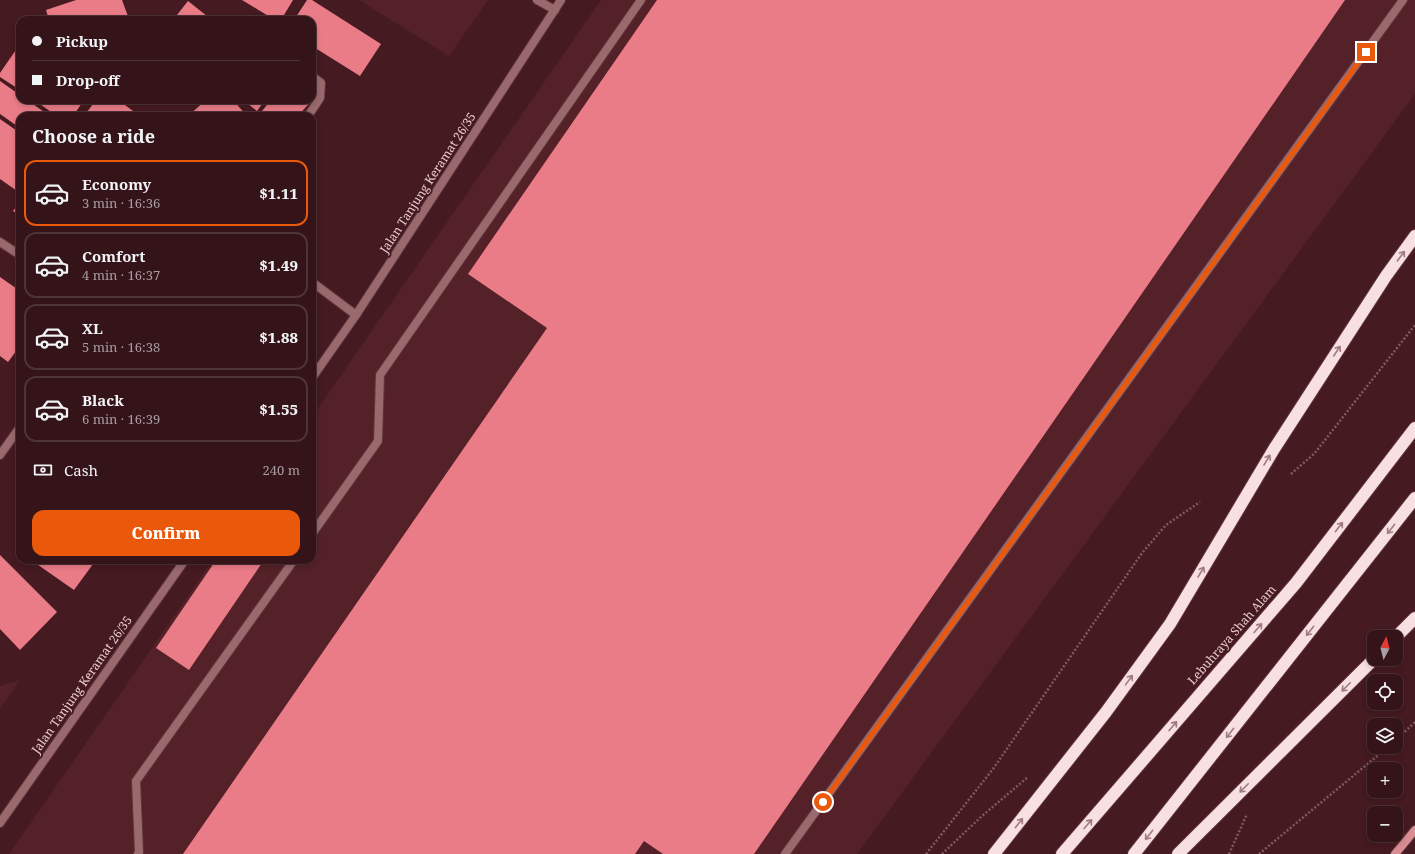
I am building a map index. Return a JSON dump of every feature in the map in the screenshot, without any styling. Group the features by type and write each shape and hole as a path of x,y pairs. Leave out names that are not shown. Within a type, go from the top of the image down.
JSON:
{"highway":[{"path":"994,854 1106,712 1170,624 1274,449 1386,276 1415,236"},
{"name":"Lebuhraya Shah Alam","path":"1062,854 1296,583 1415,428"},
{"path":"1134,854 1415,498"},
{"path":"1403,630 1415,618"},
{"path":"1178,854 1367,666"}],"main road":[{"path":"1395,854 1415,830"}],"street":[{"path":"537,0 555,10"},
{"name":"Jalan Tanjung Keramat 26/35","path":"316,372 356,315 561,0"},
{"path":"316,528 378,441 380,375 641,0"},
{"path":"785,854 1404,0"},
{"path":"316,79 321,83 320,98 316,104"},
{"path":"0,242 16,252"},
{"path":"316,285 356,315"},
{"path":"0,455 16,433"},
{"name":"Jalan Tanjung Keramat 26/35","path":"0,823 182,564"},
{"path":"138,854 136,781 291,564"}],"path":[{"path":"1291,474 1314,454 1352,408 1415,325"},
{"path":"926,854 993,769 1142,553 1166,526 1200,502"},
{"path":"1403,733 1415,722"},
{"path":"1259,854 1380,754"},
{"path":"942,854 982,816 1029,776"}],"shaded area":[{"path":"359,0 488,0 449,56"},
{"path":"601,0 1415,0 1415,94 857,854 9,854 210,564 316,564 316,411"},
{"path":"20,680 0,709 0,686"}],"building":[{"path":"76,0 122,0 128,16 48,16 46,10"},
{"path":"242,0 293,0 283,16 268,16"},
{"path":"307,0 312,0 381,44 360,76 316,48 316,16 297,16"},
{"path":"657,0 1345,0 754,854 663,854 644,841 635,854 183,854 547,328 468,274"},
{"path":"188,1 207,16 176,16"},
{"path":"16,50 16,87 0,77 0,73"},
{"path":"0,81 16,92 16,104 33,104 44,112 16,112 16,125 0,114"},
{"path":"40,104 81,104 76,112 51,112"},
{"path":"93,104 124,104 134,112 87,112"},
{"path":"202,104 236,104 244,112 192,112"},
{"path":"248,104 262,104 257,111"},
{"path":"268,104 308,104 302,112 261,112"},
{"path":"0,119 16,130 16,190 0,179"},
{"path":"0,277 16,288 16,351 8,362 0,356"},
{"path":"0,555 57,612 20,650 0,629"},
{"path":"37,564 93,564 74,590"},
{"path":"213,564 261,564 189,670 156,648"}],"route":[{"path":"823,802 1366,52"}]}
